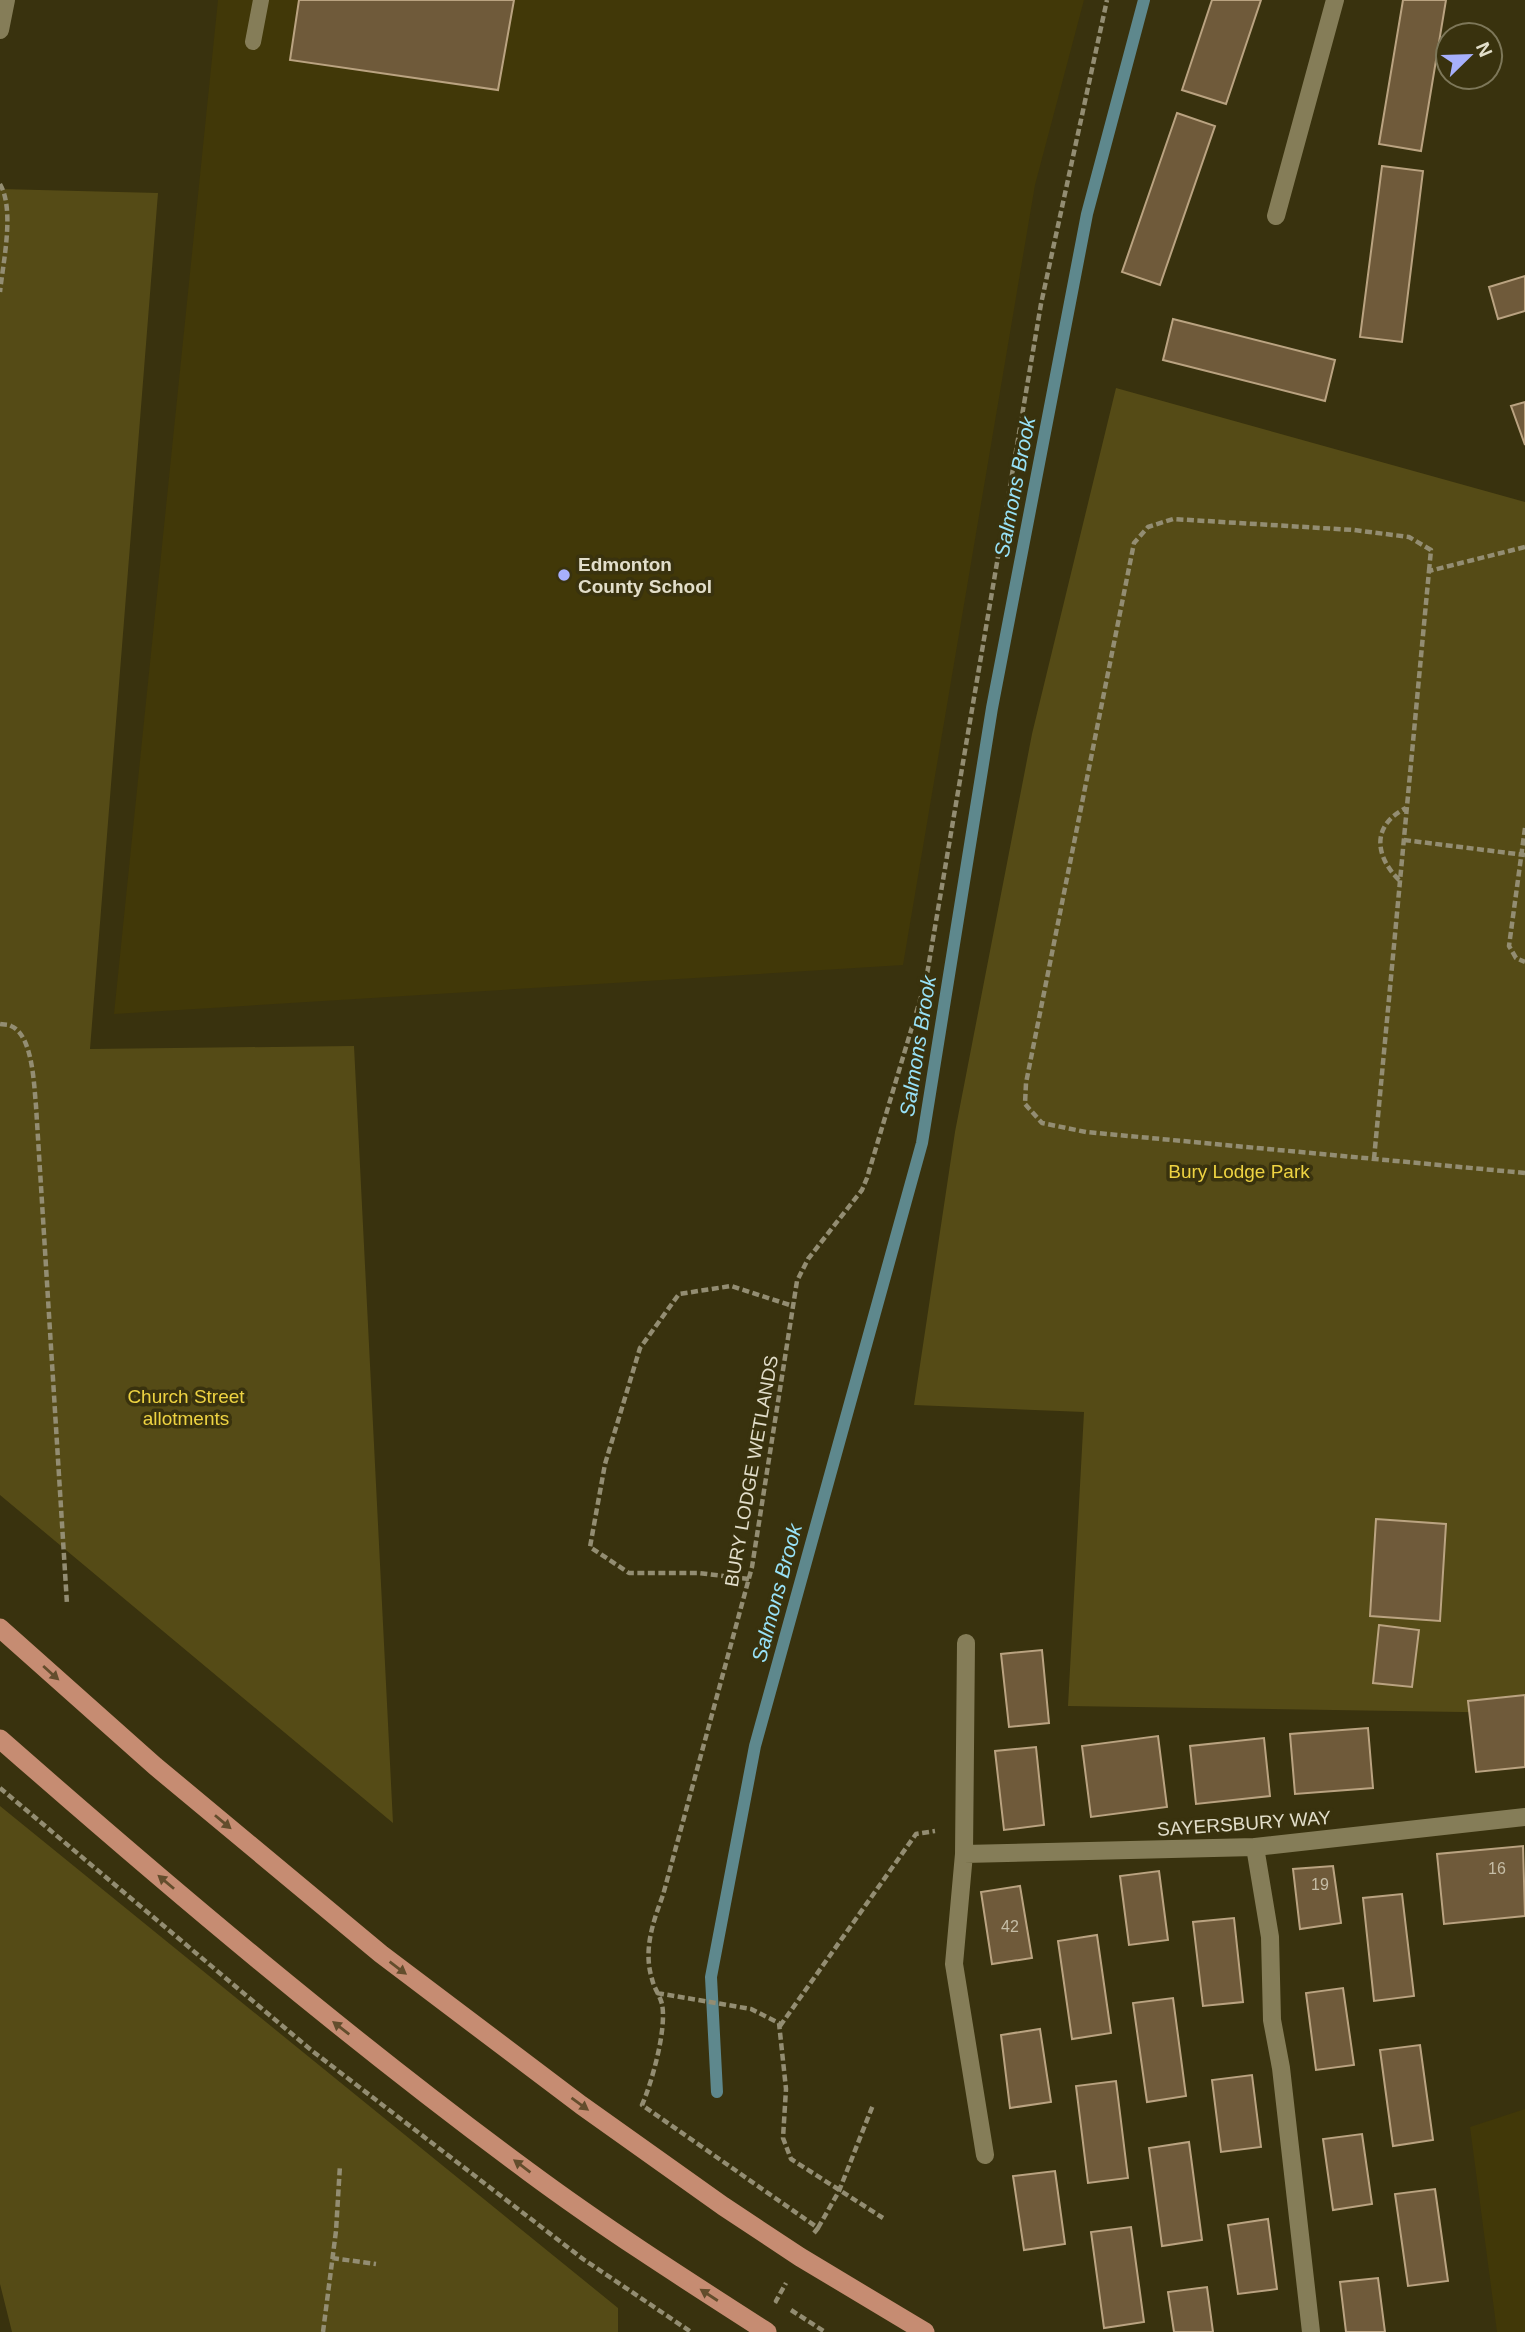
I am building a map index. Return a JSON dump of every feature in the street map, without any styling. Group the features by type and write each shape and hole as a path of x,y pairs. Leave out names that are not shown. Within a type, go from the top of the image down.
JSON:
{"highway":[{"path":"0,1628 155,1766 381,1954 581,2105 723,2206 800,2257 925,2332"},
{"path":"0,1739 101,1828 332,2021 540,2180 630,2244 767,2332"}],"street":[{"path":"0,30 6,0"},
{"path":"1276,216 1335,0"},
{"path":"966,1643 964,1854 954,1964 985,2155"},
{"name":"SAYERSBURY WAY","path":"964,1854 1255,1847 1525,1817"},
{"path":"1255,1847 1270,1937 1272,2020 1281,2068 1311,2332"}],"lane":[{"path":"253,42 261,0"}],"path":[{"name":"BURY LODGE WETLANDS","path":"818,2228 642,2105 661,2036 662,2005 651,1977 650,1927 663,1895 749,1579 801,1270 862,1189 867,1178 926,980 1041,304 1107,0"},
{"path":"0,184 6,194 8,208 0,292"},
{"path":"1374,1158 1431,550 1409,537 1354,530 1173,519 1148,527 1134,543 1026,1083 1025,1104 1042,1123 1086,1132 1525,1172"},
{"path":"1429,571 1525,547"},
{"path":"1400,881 1381,856 1381,836 1393,815 1407,808"},
{"path":"1525,828 1509,946 1516,958 1525,962"},
{"path":"1404,840 1523,855"},
{"path":"0,1024 13,1026 23,1038 32,1064 66,1604"},
{"path":"749,1579 699,1573 629,1573 590,1546 605,1464 640,1348 679,1294 731,1286 793,1306"},
{"path":"779,2026 916,1834 964,1827"},
{"path":"657,1993 751,2009 779,2023 786,2089 783,2138 791,2159 883,2218"},
{"path":"812,2236 839,2192 873,2105"},
{"path":"323,2332 340,2165"},
{"path":"332,2258 376,2264"},
{"path":"784,2287 776,2301 825,2332"}],"shaded area":[{"name":"Edmonton County School","path":"218,0 1084,0 1035,185 903,965 114,1014"},
{"path":"1525,2109 1525,2332 1497,2332 1470,2127"}],"green space":[{"name":"Church Street allotments","path":"0,189 158,193 90,1049 354,1046 393,1823 0,1495"},
{"name":"Bury Lodge Park","path":"1116,388 1525,502 1525,1713 1068,1706 1084,1412 914,1405 955,1132 1032,734"},
{"path":"0,1806 618,2308 618,2332 12,2332 0,2284"}],"building":[{"path":"299,0 514,0 498,90 290,60"},
{"path":"1212,0 1261,0 1226,104 1182,90"},
{"path":"1403,0 1446,0 1443,21 1434,21 1434,72 1421,151 1379,144"},
{"path":"1177,113 1215,126 1160,285 1122,272"},
{"path":"1382,166 1423,171 1402,342 1360,337"},
{"path":"1525,276 1525,311 1498,319 1489,287"},
{"path":"1173,319 1335,360 1325,401 1163,360"},
{"path":"1525,402 1525,445 1511,406"},
{"path":"1376,1519 1446,1524 1440,1621 1370,1616"},
{"path":"1379,1625 1419,1630 1412,1687 1373,1683"},
{"path":"1042,1650 1049,1723 1009,1727 1001,1654"},
{"path":"1525,1695 1525,1767 1476,1772 1468,1701"},
{"path":"1368,1728 1373,1788 1295,1794 1290,1734"},
{"path":"1158,1736 1167,1807 1091,1817 1082,1746"},
{"path":"1264,1738 1270,1796 1196,1804 1190,1746"},
{"path":"1036,1747 1044,1825 1004,1830 995,1751"},
{"path":"1523,1846 1525,1916 1444,1924 1437,1854"},
{"path":"1333,1866 1341,1923 1300,1929 1293,1869"},
{"path":"1159,1871 1168,1940 1129,1945 1120,1876"},
{"path":"1020,1886 1032,1958 992,1964 981,1892"},
{"path":"1402,1894 1414,1996 1374,2001 1363,1898"},
{"path":"1234,1918 1243,2002 1203,2006 1193,1922"},
{"path":"1097,1935 1111,2033 1072,2039 1058,1941"},
{"path":"1343,1988 1354,2065 1316,2070 1306,1993"},
{"path":"1173,1998 1186,2096 1147,2102 1133,2003"},
{"path":"1040,2029 1051,2102 1010,2108 1001,2035"},
{"path":"1420,2045 1433,2140 1393,2146 1380,2050"},
{"path":"1252,2075 1261,2147 1221,2152 1212,2080"},
{"path":"1116,2081 1128,2178 1088,2183 1076,2086"},
{"path":"1362,2134 1372,2204 1333,2210 1323,2139"},
{"path":"1189,2142 1202,2240 1162,2246 1149,2148"},
{"path":"1055,2171 1065,2244 1024,2250 1013,2176"},
{"path":"1435,2189 1448,2281 1408,2286 1395,2194"},
{"path":"1268,2219 1277,2289 1238,2294 1228,2225"},
{"path":"1131,2227 1144,2322 1104,2328 1091,2232"},
{"path":"1378,2278 1385,2332 1346,2332 1340,2282"},
{"path":"1207,2287 1213,2332 1174,2332 1168,2292"}],"waterway":[{"name":"Salmons Brook","path":"717,2092 711,1977 755,1746 922,1143 992,708 1087,214 1144,0"}],"place":[{"name":"Edmonton County School","path":"564,575"}]}
